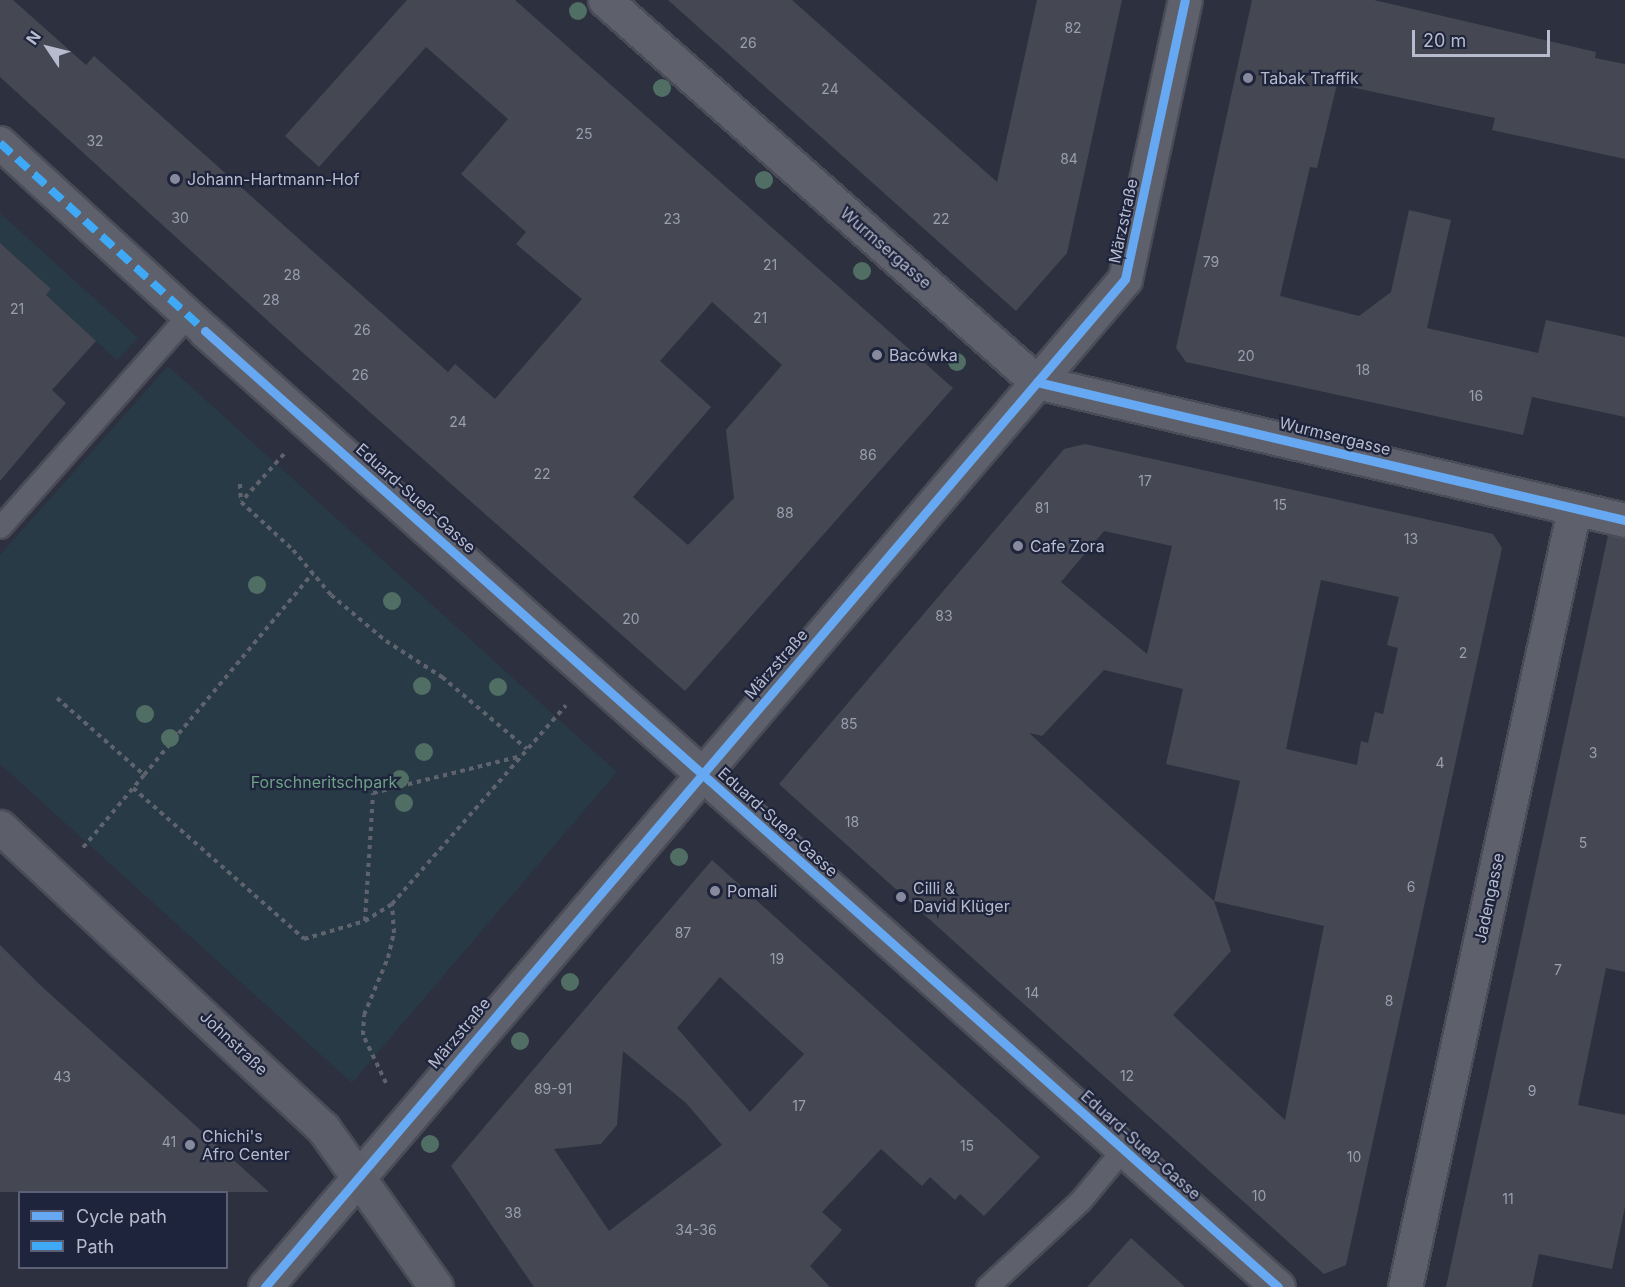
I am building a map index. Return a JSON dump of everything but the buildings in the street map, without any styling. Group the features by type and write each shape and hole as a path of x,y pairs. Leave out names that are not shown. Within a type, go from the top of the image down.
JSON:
{"main road":[{"name":"Johnstraße","path":"0,828 323,1128 358,1174 436,1287"}],"street":[{"name":"Wurmsergasse","path":"605,0 1038,382 1574,510 1625,520"},
{"name":"Märzstraße","path":"265,1287 358,1174 1125,279 1185,0"},
{"name":"Eduard-Sueß-Gasse","path":"0,143 310,425 1278,1287"},
{"name":"Jadengasse","path":"1405,1287 1574,510"}],"lane":[{"path":"0,526 197,323"},
{"path":"987,1287 1080,1201 1123,1149"}],"path":[{"path":"241,502 310,425"},
{"path":"240,484 241,502 293,550 331,595 386,641 442,677 527,749"},
{"path":"87,843 313,573"},
{"path":"57,698 144,775"},
{"path":"133,788 304,939 365,921 392,904 555,717"},
{"path":"365,921 373,794 522,756"},
{"path":"392,904 394,933 388,958 364,1015 363,1035 373,1061 407,1117"}],"green space":[{"path":"0,213 138,338 117,360 57,306 11,334 51,289 0,243"},
{"name":"Forschneritschpark","path":"168,366 617,772 352,1083 0,764 0,555"}],"marked path":[{"path":"0,143 205,331"}],"cycle path":[{"path":"265,1287 1125,279 1185,0"},
{"path":"205,331 1278,1287"},
{"path":"1037,382 1625,520"}],"place":[{"name":"Tabak Traffik","path":"1248,78"},
{"name":"Johann-Hartmann-Hof","path":"175,179"},
{"name":"Bacówka","path":"877,355"},
{"name":"Cafe Zora","path":"1018,546"},
{"name":"Pomali","path":"715,891"},
{"name":"Cilli & David Klüger","path":"901,897"},
{"name":"Chichi's Afro Center","path":"190,1145"}]}
